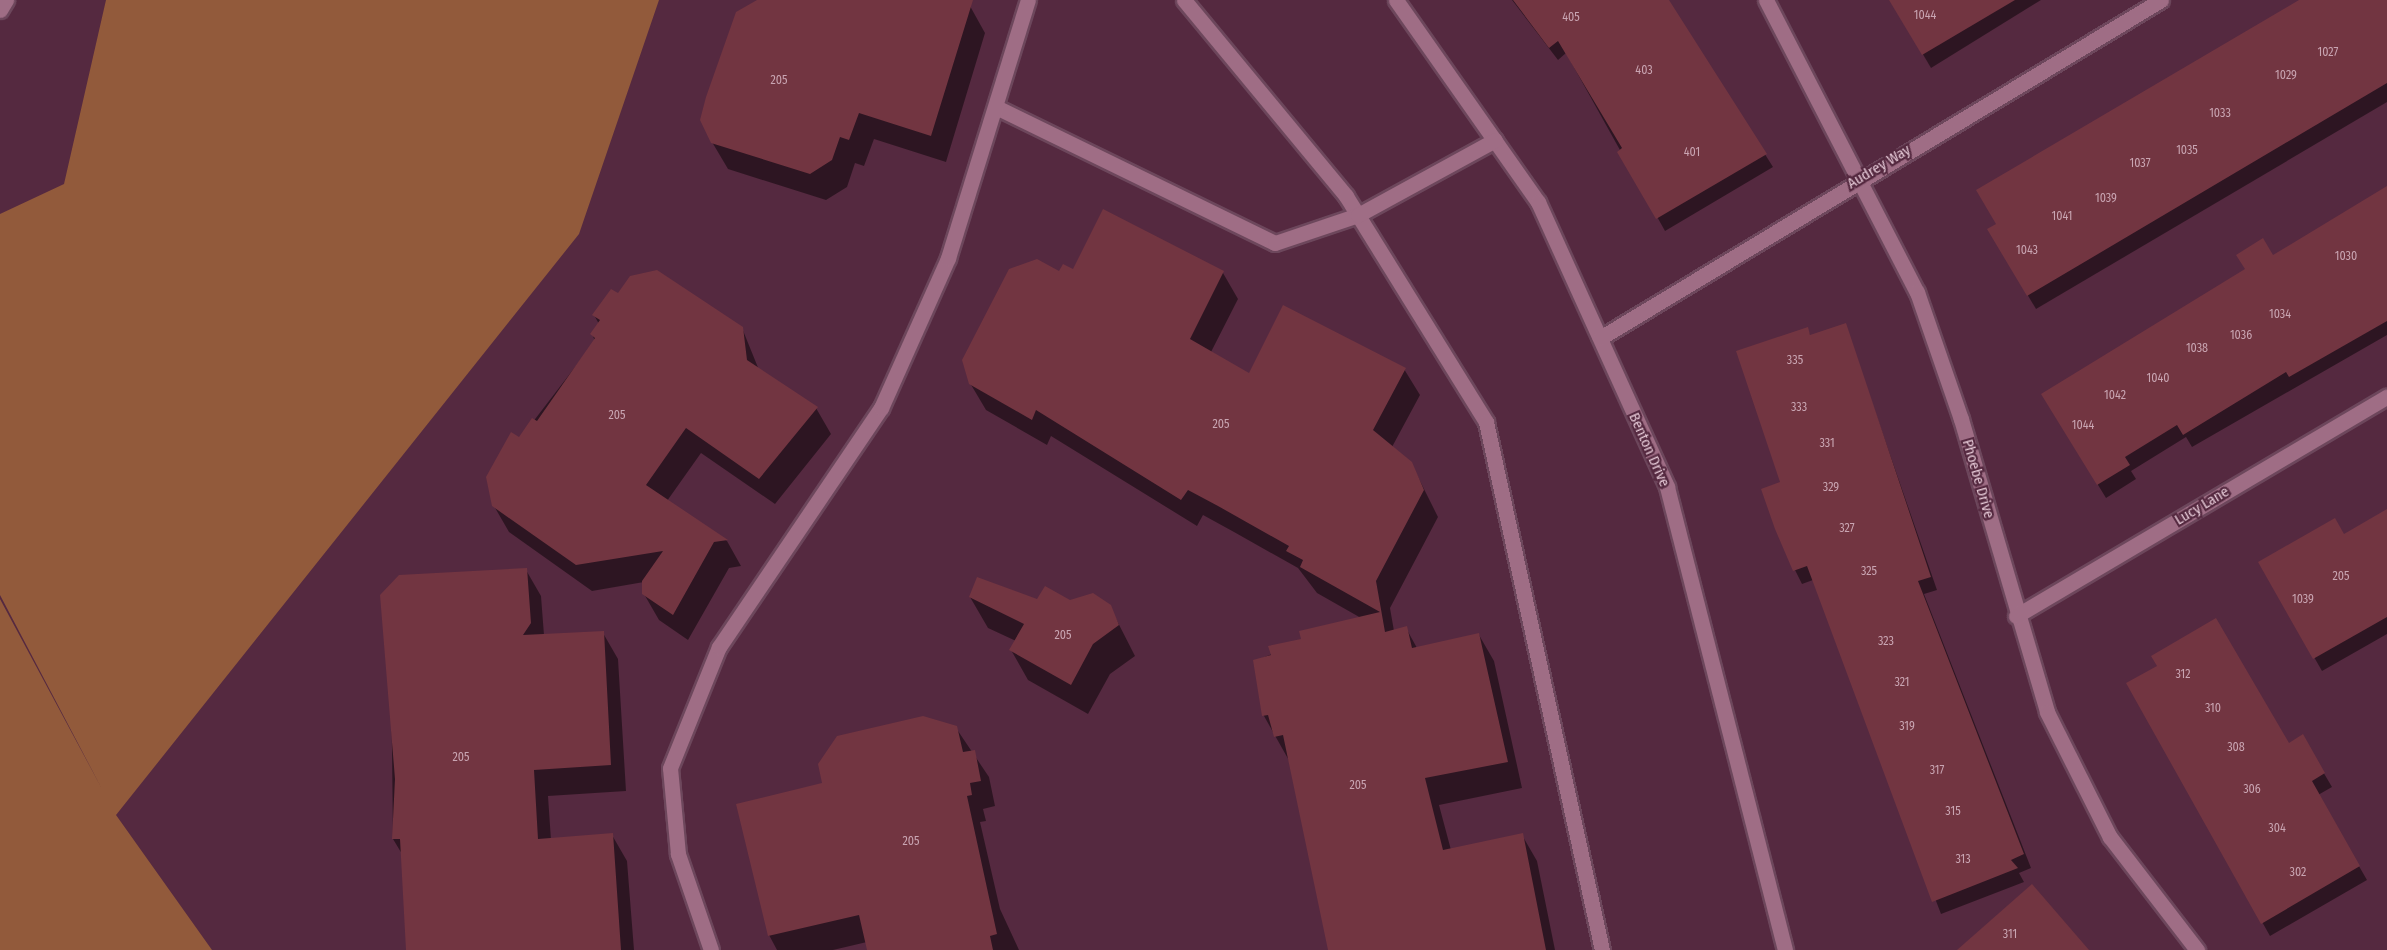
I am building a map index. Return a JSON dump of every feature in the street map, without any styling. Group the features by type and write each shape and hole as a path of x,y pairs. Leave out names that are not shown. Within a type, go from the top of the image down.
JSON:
{"street":[{"path":"0,10 6,0"},
{"path":"711,950 678,854 670,768 719,647 881,408 948,258 998,108 1028,0"},
{"path":"1184,0 1358,215 1486,422 1602,950"},
{"name":"Benton Drive","path":"1396,0 1538,202 1667,487 1785,950"},
{"name":"Phoebe Drive","path":"1766,0 1917,292 1962,419 2016,616 2047,712 2110,837 2197,950"},
{"name":"Audrey Way","path":"1600,338 1859,179 2161,0"},
{"path":"998,108 1275,243 1358,215 1495,140"},
{"name":"Lucy Lane","path":"2016,616 2387,397"}],"shaded area":[{"path":"106,0 659,0 579,234 116,815 212,950 0,950 0,599 102,789 0,595 0,214 64,184"}],"building":[{"path":"757,0 973,0 931,136 859,113 849,140 840,137 832,160 810,174 711,143 700,120 706,97 736,12"},
{"path":"1513,0 1669,0 1767,154 1656,219 1617,152 1622,148 1558,41 1549,48"},
{"path":"1889,0 2015,0 1922,55"},
{"path":"2299,0 2387,0 2387,83 2027,296 1987,229 1996,224 1976,190"},
{"path":"2387,186 2387,321 2289,377 2286,372 2183,435 2177,425 2125,457 2130,465 2097,485 2041,394 2245,269 2236,255 2263,238 2273,255"},
{"path":"1103,209 1224,271 1190,339 1249,373 1283,305 1406,368 1373,430 1412,462 1424,490 1376,581 1385,632 1407,626 1412,648 1479,633 1508,762 1425,778 1443,850 1523,833 1546,950 1328,950 1283,735 1274,737 1268,715 1262,716 1253,660 1271,655 1268,646 1301,639 1299,631 1380,612 1300,567 1303,560 1286,551 1289,546 1218,506 1188,490 1181,500 1036,410 1032,420 969,384 962,360 1009,269 1037,259 1059,271 1063,264 1073,269"},
{"path":"657,270 743,327 747,360 818,407 759,479 686,428 646,485 728,540 714,542 673,615 642,594 642,581 663,551 576,565 492,506 486,477 511,432 519,437 532,418 537,421 595,338 590,334 600,320 592,315 611,289 618,293 630,276"},
{"path":"1846,323 1931,577 1918,581 2024,854 2011,860 2018,868 1932,902 1807,566 1793,571 1775,529 1761,489 1780,482 1736,351 1808,327 1810,335"},
{"path":"2387,509 2387,617 2313,659 2258,562 2335,518 2344,534"},
{"path":"527,568 531,623 523,635 604,631 611,765 534,770 538,839 613,833 621,950 406,950 400,839 392,839 395,779 380,595 399,575"},
{"path":"977,577 1037,599 1045,586 1070,600 1093,593 1111,605 1119,625 1093,644 1071,685 1009,650 1024,624 969,597"},
{"path":"2216,618 2289,743 2303,734 2325,773 2312,781 2360,866 2261,924 2126,683 2157,666 2151,656"},
{"path":"923,716 957,726 963,752 975,750 981,781 970,783 972,795 967,796 997,934 990,936 993,950 867,950 859,915 768,936 736,804 822,783 818,764 837,736"},
{"path":"2032,884 2089,950 1957,950"}]}
